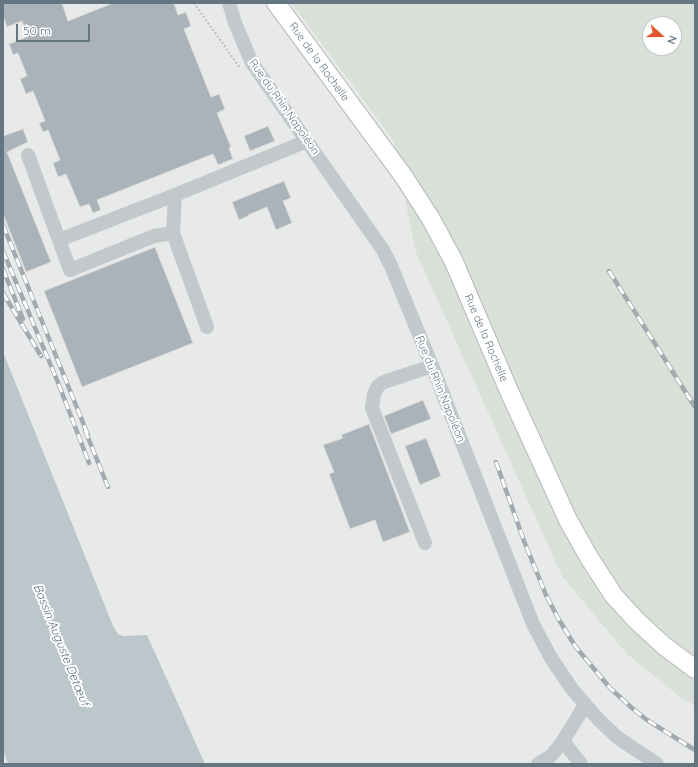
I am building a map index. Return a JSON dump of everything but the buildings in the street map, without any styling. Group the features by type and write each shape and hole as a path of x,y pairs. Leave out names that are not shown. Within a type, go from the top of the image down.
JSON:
{"main road":[{"name":"Rue de la Rochelle","path":"276,3 404,177 431,219 454,262 509,391 568,520 590,559 614,596 637,621 663,645 695,669"}],"street":[{"name":"Rue du Rhin Napoléon","path":"229,3 235,23 252,63 383,250 391,266 432,366 533,624 551,658 572,689 598,719 618,738 657,764"},
{"path":"59,240 175,195 307,141"},
{"path":"28,155 70,270 154,236 173,233"},
{"path":"175,195 173,233 207,327"},
{"path":"425,543 372,408 374,394 378,386 384,382 432,366"},
{"path":"538,764 551,756 563,741 585,705"},
{"path":"563,741 581,764"}],"shaded area":[{"path":"3,3 291,3 393,140 415,250 683,699 695,706 695,764 3,764"},
{"path":"291,3 695,3 695,706 683,699 627,654 562,576 415,250 393,140"}],"water":[{"name":"Bassin Auguste Detœuf","path":"3,352 113,626 118,634 123,636 147,635 205,764 8,764 3,750"}],"railway":[{"path":"3,225 88,435"},
{"path":"3,251 59,385 89,463"},
{"path":"3,269 23,319"},
{"path":"609,271 695,407"},
{"path":"3,293 41,356"},
{"path":"85,430 108,487"},
{"path":"496,462 524,541 546,595 575,646 610,688 632,708 647,720 695,750"}]}
